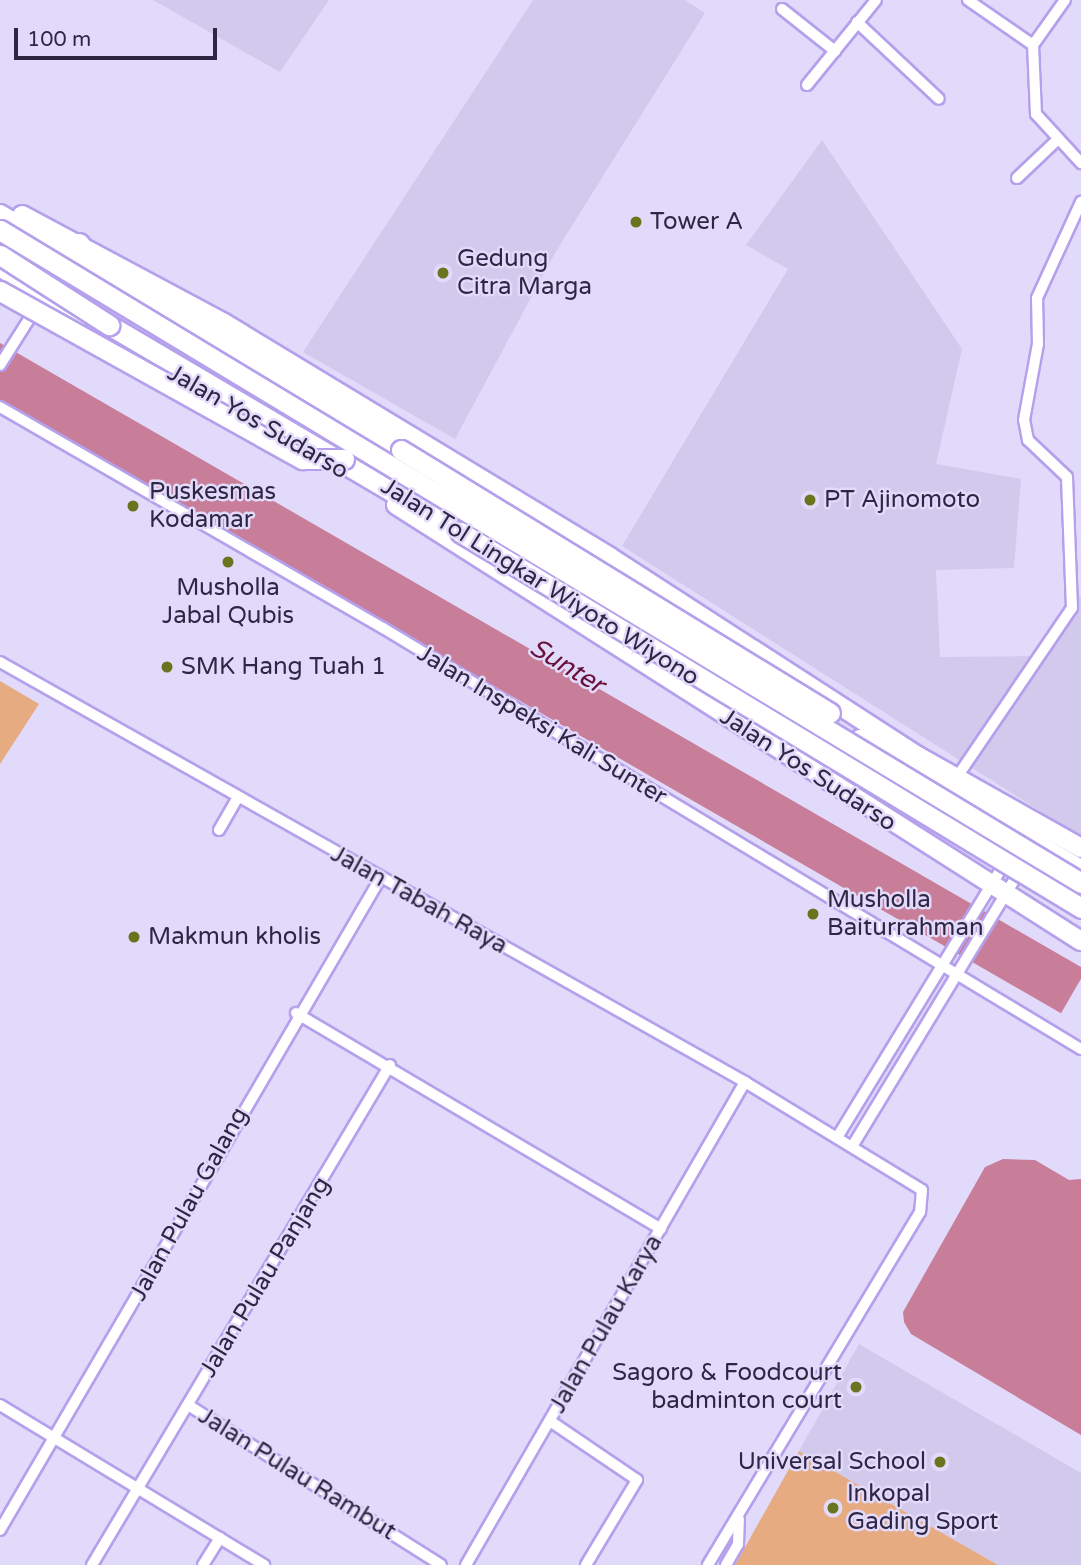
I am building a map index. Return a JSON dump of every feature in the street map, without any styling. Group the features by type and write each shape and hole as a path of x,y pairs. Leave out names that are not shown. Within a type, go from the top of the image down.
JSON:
{"highway":[{"path":"0,205 79,243 402,430 957,777 1081,848"},
{"name":"Jalan Yos Sudarso","path":"0,214 771,687 1081,869"},
{"name":"Jalan Tol Lingkar Wiyoto Wiyono","path":"0,230 860,746 1081,883"},
{"path":"79,243 92,262 833,715 860,746"},
{"name":"Jalan Tol Lingkar Wiyoto Wiyono","path":"0,255 344,459 1081,908"},
{"name":"Jalan Yos Sudarso","path":"0,267 44,296 400,507 997,893 1081,941"},
{"path":"97,320 88,311 85,293 110,280"},
{"path":"0,291 302,459 344,459"},
{"path":"763,656 771,687"},
{"path":"961,797 983,793"}],"street":[{"path":"807,85 876,0"},
{"path":"968,0 1033,45"},
{"path":"1065,0 1033,45 1036,114 1056,141 1081,163"},
{"path":"782,9 835,51"},
{"path":"857,22 939,99"},
{"path":"1017,178 1056,141"},
{"path":"957,777 1072,608 1067,477 1028,440 1024,420 1038,344 1037,299 1081,202"},
{"path":"0,365 44,296"},
{"name":"Jalan Inspeksi Kali Sunter","path":"0,407 383,628 1081,1049"},
{"name":"Jalan Tabah Raya","path":"0,662 237,799 855,1142 917,1185 923,1206 739,1519 708,1565"},
{"path":"219,830 237,799"},
{"path":"855,1142 990,916 997,893 1029,839"},
{"path":"840,1134 979,908 997,893 1029,839"},
{"name":"Jalan Pulau Galang","path":"0,1530 56,1439 296,1013 380,879"},
{"path":"296,1013 390,1065 661,1229"},
{"name":"Jalan Pulau Panjang","path":"92,1565 136,1486 188,1405 390,1065"},
{"name":"Jalan Pulau Karya","path":"466,1565 745,1082"},
{"path":"0,1405 264,1565"},
{"name":"Jalan Pulau Rambut","path":"188,1405 441,1565"},
{"path":"550,1421 637,1480 586,1565"},
{"path":"726,1565 738,1544 739,1519"},
{"path":"203,1565 220,1538"}],"shaded area":[{"path":"153,0 329,0 280,72"},
{"path":"533,0 685,0 705,13 555,253 455,439 303,352"},
{"path":"822,140 962,349 936,464 1021,479 1014,568 936,570 940,657 1042,656 1075,595 1081,597 1081,837 622,546 788,269 746,245"},
{"path":"0,343 1081,967 1081,979 1061,1013 0,401"},
{"path":"0,681 39,704 0,764"},
{"path":"1003,1159 1035,1160 1069,1180 1081,1179 1081,1435 911,1334 904,1322 903,1312 985,1167"},
{"name":"Universal School","path":"859,1344 1081,1473 1081,1565 998,1565 799,1451"},
{"name":"Inkopal Gading Sport","path":"799,1451 998,1565 735,1565"}],"place":[{"name":"Tower A","path":"636,222"},
{"name":"Gedung Citra Marga","path":"443,273"},
{"name":"PT Ajinomoto","path":"810,500"},
{"name":"Puskesmas Kodamar","path":"133,506"},
{"name":"Musholla Jabal Qubis","path":"228,562"},
{"name":"SMK Hang Tuah 1","path":"167,667"},
{"name":"Musholla Baiturrahman","path":"813,914"},
{"name":"Makmun kholis","path":"134,937"},
{"name":"Sagoro & Foodcourt badminton court","path":"856,1387"},
{"name":"Universal School","path":"940,1462"},
{"name":"Inkopal Gading Sport","path":"833,1508"}],"water label":[{"name":"Sunter","path":"567,666"}]}
